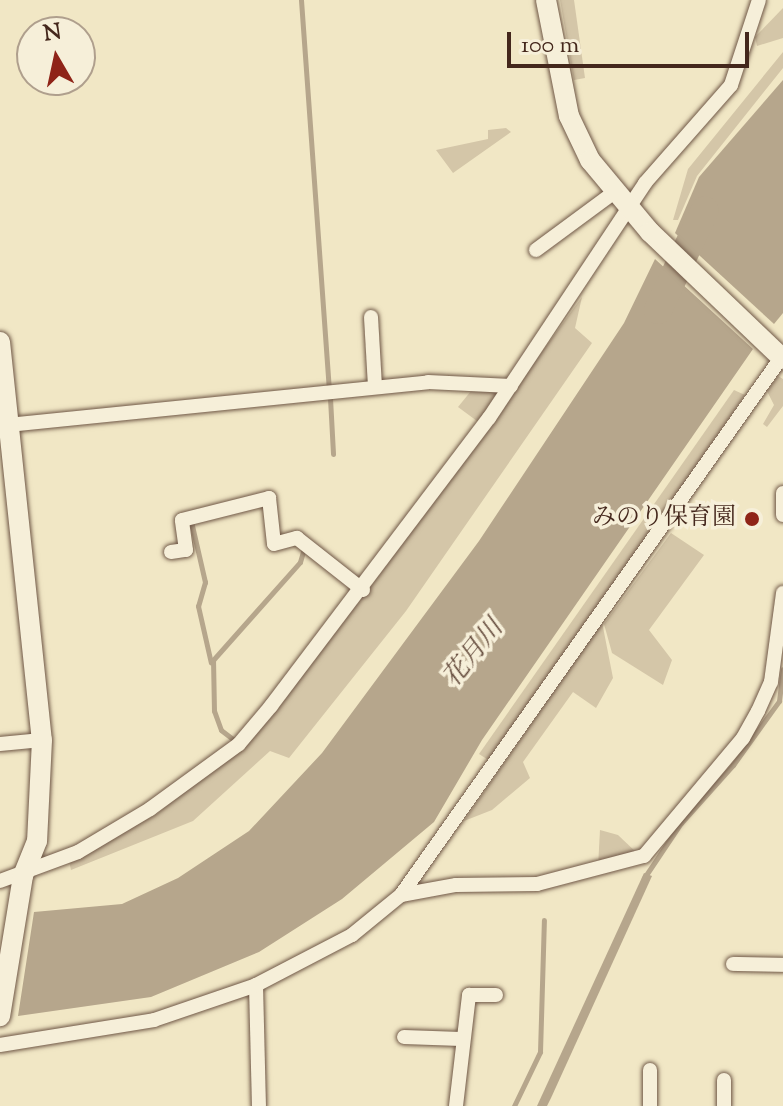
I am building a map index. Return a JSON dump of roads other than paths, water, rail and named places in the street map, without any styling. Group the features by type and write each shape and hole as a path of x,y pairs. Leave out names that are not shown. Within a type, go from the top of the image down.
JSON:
{"street":[{"path":"0,1045 154,1020 256,985 352,935 401,895 782,357 650,232 590,160 569,116 546,0"},
{"path":"0,881 23,876 78,852 150,809 239,744 363,590 511,386 631,206 731,85 759,0"},
{"path":"536,250 617,190"},
{"path":"371,317 375,387"},
{"path":"0,342 8,425 6,462 42,740 37,841 23,876 0,1016"},
{"path":"8,425 375,387 461,381 511,386"},
{"path":"783,493 783,515"},
{"path":"171,552 186,550 182,520 269,498 274,544 297,538 363,590"},
{"path":"401,895 456,885 537,884 644,856 743,738 771,682 779,657 783,593"},
{"path":"0,744 42,740"},
{"path":"733,964 783,965"},
{"path":"256,985 259,1106"},
{"path":"456,1106 461,1039 469,995 496,995"},
{"path":"404,1037 461,1039"},
{"path":"650,1070 650,1106"},
{"path":"724,1080 724,1106"}],"water":[{"path":"783,80 783,313 774,324 675,233 699,177"},
{"path":"655,259 753,349 482,740 434,822 342,899 259,952 151,997 18,1016 34,912 122,904 178,878 249,831 322,753 479,541 624,323"},
{"path":"644,873 652,876 551,1098 547,1106 537,1106"}],"waterway":[{"path":"301,0 329,388"},
{"name":"花月川","path":"658,310 705,210"},
{"path":"330,398 333,454"},
{"path":"191,521 205,582 198,606 211,663"},
{"path":"238,743 221,730 214,711 213,660 300,562 304,548"},
{"path":"644,878 681,823 733,765 779,701 783,669"},
{"path":"514,1106 540,1052 544,920"}],"place":[{"name":"みのり保育園","path":"752,519"}]}
